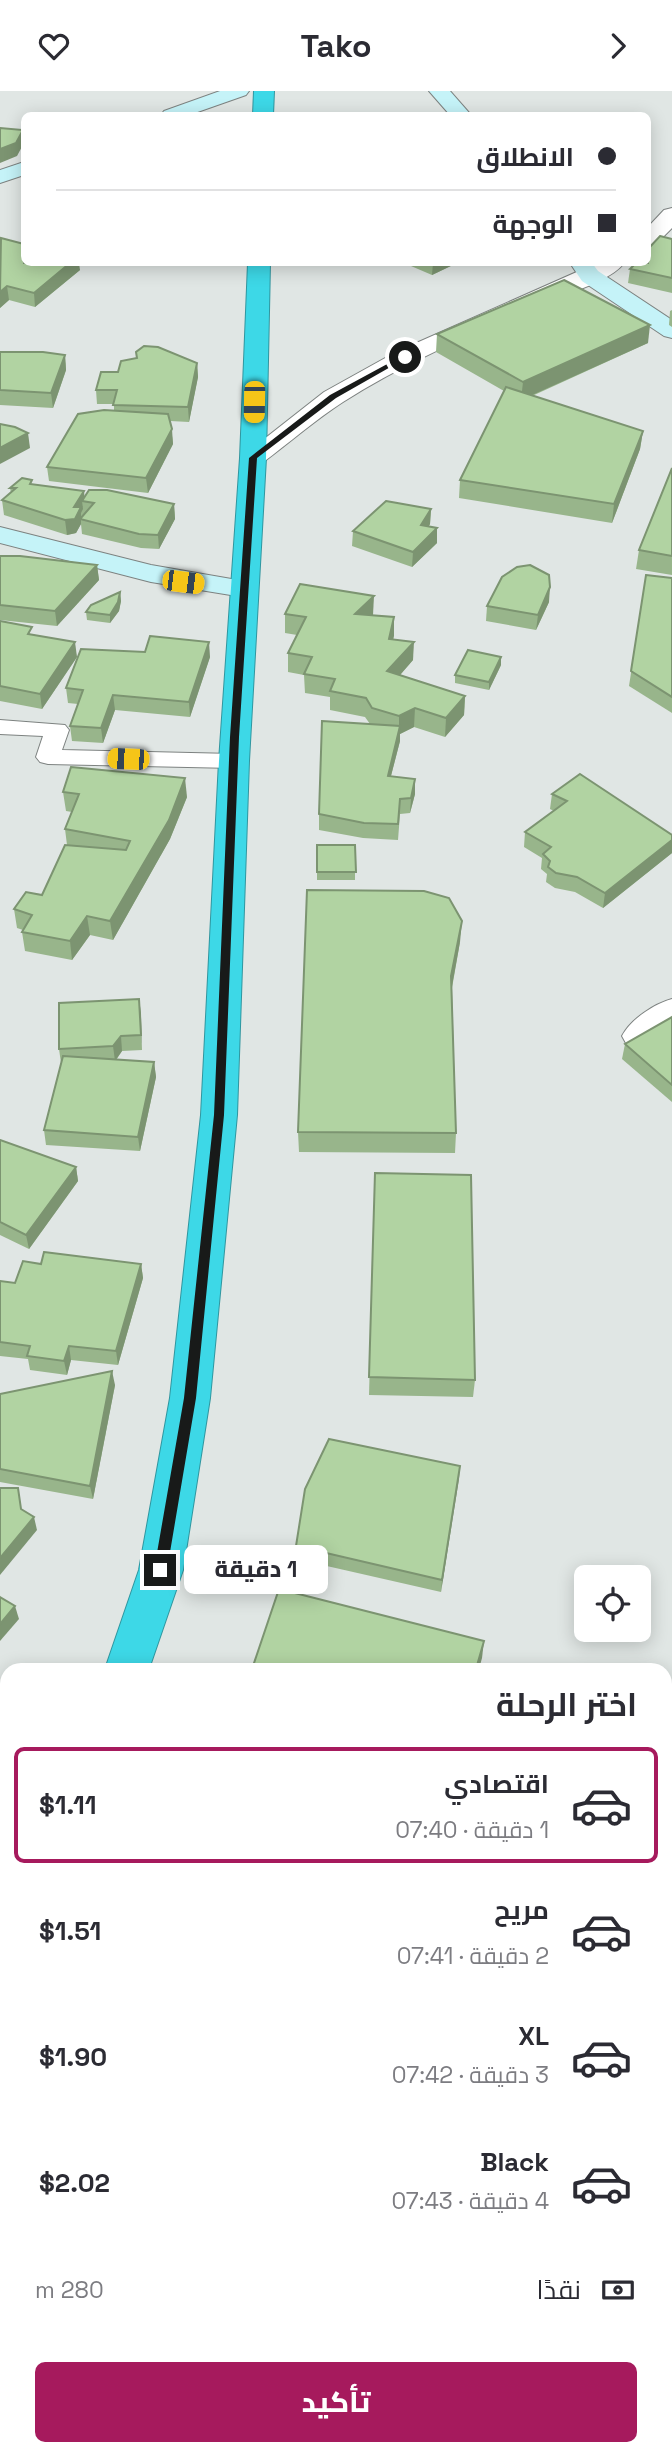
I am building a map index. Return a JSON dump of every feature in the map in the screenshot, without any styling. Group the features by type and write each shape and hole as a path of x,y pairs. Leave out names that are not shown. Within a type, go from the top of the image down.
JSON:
{"highway":[{"path":"263,112 264,91"},
{"path":"129,1663 160,1570 190,1398 219,1115 234,761 253,458 259,266"}],"main road":[{"path":"180,112 239,91"},
{"path":"439,91 458,112"},
{"path":"0,177 21,169"},
{"path":"586,269 672,331"},
{"path":"0,535 127,570 183,582 243,589"}],"street":[{"path":"651,236 672,215"},
{"path":"253,458 333,397 405,357 586,269"},
{"path":"639,1036 672,1011"}],"lane":[{"path":"0,727 57,730 48,757 234,761"}],"building":[{"path":"0,128 21,130 16,143 0,149"},
{"path":"660,236 672,239 672,278 630,269 633,266 651,266 651,246"},
{"path":"1,238 21,243 21,266 66,266 34,293 7,286 0,292"},
{"path":"564,280 650,325 523,382 437,334"},
{"path":"144,346 158,347 197,363 188,407 113,405 117,390 96,390 101,372 118,372 121,361 137,358 136,352"},
{"path":"0,352 65,355 51,393 0,390"},
{"path":"506,387 643,431 614,504 460,480"},
{"path":"104,410 168,414 172,429 146,478 47,467 78,414"},
{"path":"0,424 15,427 28,433 0,448"},
{"path":"672,468 672,556 639,550"},
{"path":"22,478 32,480 30,484 84,491 74,507 81,507 75,519 65,520 2,500 16,488 10,488"},
{"path":"89,490 107,490 174,504 158,535 139,534 80,519 94,503 82,501"},
{"path":"386,501 431,509 421,525 437,528 413,552 353,531"},
{"path":"0,556 97,565 55,611 0,605"},
{"path":"530,565 549,575 550,587 538,615 487,606 502,577 517,567"},
{"path":"646,575 672,578 672,697 631,671"},
{"path":"300,584 374,596 355,614 394,617 389,639 414,642 387,671 465,696 446,718 415,708 399,716 372,708 366,698 330,691 335,679 304,674 312,657 288,653 306,617 285,614"},
{"path":"120,592 118,602 110,615 86,612 91,605"},
{"path":"0,621 32,627 28,634 75,642 40,694 0,686"},
{"path":"150,636 209,642 189,702 113,695 101,728 70,726 83,690 66,688 81,649 145,652"},
{"path":"468,650 501,657 489,682 455,675"},
{"path":"322,721 400,726 388,776 415,779 411,798 400,799 398,824 364,823 319,814"},
{"path":"71,767 185,778 169,820 110,921 87,916 70,941 22,932 32,915 14,909 26,892 42,895 65,845 126,850 130,841 65,829 79,794 63,792"},
{"path":"580,774 672,835 672,840 605,893 577,877 556,873 548,867 550,861 543,854 551,847 525,832 567,801 552,794"},
{"path":"317,845 355,845 356,872 317,872"},
{"path":"307,890 424,891 449,898 462,921 451,976 456,1133 298,1132"},
{"path":"139,999 141,1035 121,1036 113,1046 59,1049 59,1003"},
{"path":"672,1017 672,1085 625,1044"},
{"path":"63,1056 154,1062 138,1137 44,1130"},
{"path":"0,1140 76,1167 26,1235 0,1222"},
{"path":"375,1173 471,1175 475,1380 369,1377"},
{"path":"44,1252 141,1264 116,1351 69,1346 64,1361 27,1356 30,1346 0,1342 0,1281 15,1283 23,1261 41,1264"},
{"path":"112,1371 90,1486 0,1469 0,1394"},
{"path":"329,1439 460,1466 442,1580 296,1546 305,1489"},
{"path":"0,1488 18,1488 21,1509 34,1517 0,1558"},
{"path":"279,1589 484,1641 478,1663 254,1663"},
{"path":"0,1597 15,1606 0,1624"}],"route":[{"path":"160,1570 190,1398 219,1115 235,737 253,458 333,397 405,357"}]}
